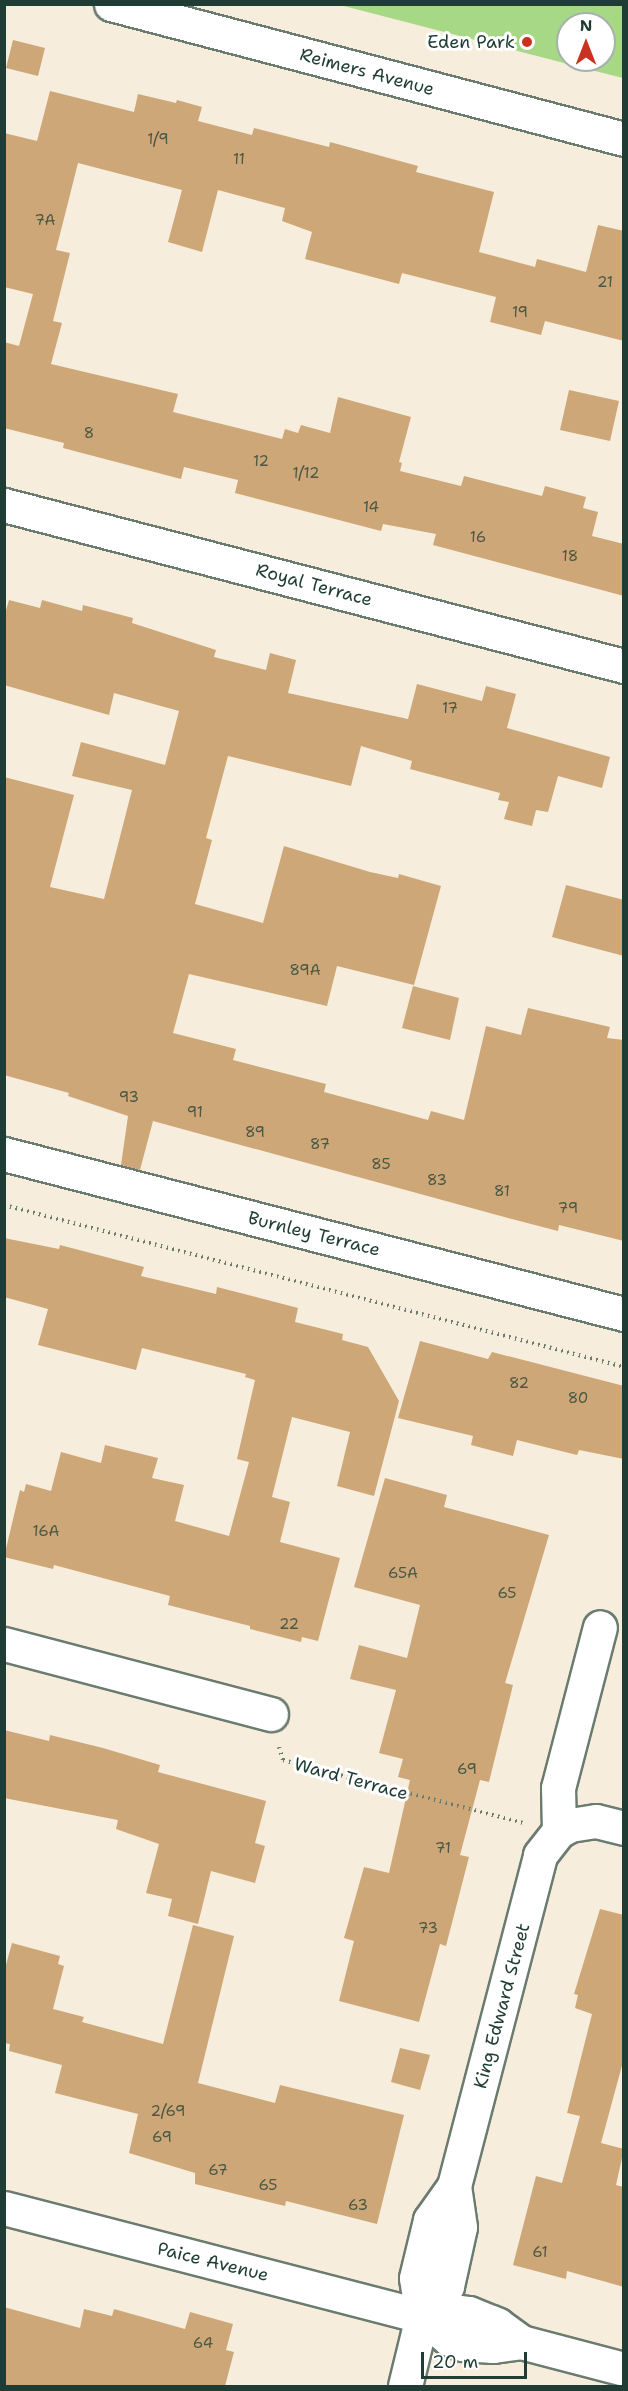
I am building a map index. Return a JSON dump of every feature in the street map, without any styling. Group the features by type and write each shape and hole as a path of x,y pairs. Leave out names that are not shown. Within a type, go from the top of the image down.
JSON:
{"street":[{"name":"Reimers Avenue","path":"111,4 624,139"},
{"name":"Royal Terrace","path":"4,505 624,666"},
{"name":"Burnley Terrace","path":"4,1154 624,1314"},
{"path":"600,1627 558,1788 559,1831 596,1821 624,1828"},
{"path":"4,1644 272,1714"},
{"name":"King Edward Street","path":"405,2386 422,2316 447,2286 460,2227 454,2186 540,1855 559,1831"},
{"name":"Paice Avenue","path":"4,2208 422,2316 454,2311 469,2313 498,2325 520,2342 624,2369"}],"path":[{"path":"4,1205 624,1367"},
{"name":"Ward Terrace","path":"272,1714 283,1761 559,1831"}],"green space":[{"name":"Eden Park","path":"340,5 623,5 623,78 600,72 616,72 616,12 556,12 556,61"}],"building":[{"path":"13,40 45,48 38,76 6,68"},
{"path":"50,91 134,112 138,94 176,103 177,100 202,107 198,121 252,135 254,128 329,147 330,142 418,166 416,172 494,192 479,252 535,267 537,259 586,272 598,225 624,231 624,341 545,321 541,335 490,322 496,297 402,273 399,284 305,259 312,232 282,221 285,208 218,190 202,252 168,242 182,190 78,163 56,250 70,253 53,321 62,323 51,364 178,394 173,412 282,439 285,429 298,433 301,425 330,433 338,397 411,417 399,462 402,463 400,471 461,486 464,476 542,496 545,486 586,497 583,508 598,512 592,536 624,544 624,596 433,545 436,534 383,524 381,531 235,493 238,480 184,467 181,479 63,448 64,443 4,428 4,342 19,346 33,294 4,287 4,133 37,141"},
{"path":"569,390 619,401 610,441 560,430"},
{"path":"9,600 40,608 42,600 82,611 83,605 133,618 132,623 216,650 214,657 266,670 270,653 296,660 288,693 408,719 417,684 482,701 486,686 516,694 507,728 610,757 602,788 558,776 548,812 536,810 532,826 504,819 509,802 498,800 500,793 410,769 412,761 361,746 351,786 228,756 206,838 212,840 195,904 263,923 284,846 370,872 398,878 399,874 441,886 414,985 337,966 327,1006 189,974 173,1033 236,1049 233,1060 326,1084 324,1092 428,1120 431,1111 464,1120 486,1026 521,1035 528,1008 610,1027 607,1038 624,1040 624,1241 559,1225 558,1231 153,1121 140,1170 121,1165 128,1116 68,1096 69,1093 4,1075 4,777 74,795 50,887 104,899 132,790 72,776 81,742 165,765 179,711 114,693 109,715 4,685 4,617"},
{"path":"566,885 624,900 624,956 552,937"},
{"path":"413,986 459,998 450,1040 402,1028"},
{"path":"4,1238 59,1249 60,1245 144,1267 141,1276 216,1294 217,1287 298,1308 295,1322 343,1334 342,1340 368,1347 399,1401 374,1496 337,1486 350,1432 292,1417 272,1497 290,1502 280,1542 340,1558 318,1641 302,1637 301,1642 250,1629 250,1626 168,1605 170,1596 54,1565 53,1569 4,1557 20,1490 24,1492 26,1484 51,1491 61,1452 101,1463 105,1445 158,1458 152,1478 184,1485 175,1521 229,1536 249,1462 237,1459 255,1380 245,1377 246,1374 142,1348 136,1370 38,1345 48,1309 4,1297"},
{"path":"420,1341 488,1359 492,1352 624,1386 624,1459 579,1450 577,1455 517,1440 513,1456 471,1445 473,1436 398,1418"},
{"path":"385,1478 447,1495 444,1507 549,1535 505,1683 513,1685 489,1782 480,1780 460,1855 469,1857 446,1946 440,1944 419,2022 339,2001 354,1941 344,1938 364,1867 389,1873 410,1780 398,1777 403,1759 379,1753 396,1690 350,1679 359,1645 407,1658 420,1605 354,1587"},
{"path":"4,1730 49,1741 50,1735 103,1748 160,1765 158,1772 266,1801 255,1843 265,1846 255,1883 211,1871 198,1924 168,1916 172,1899 146,1893 159,1844 116,1829 118,1820 4,1798"},
{"path":"600,1909 624,1915 624,2058 601,2143 624,2149 616,2185 624,2187 624,2287 567,2271 566,2279 513,2265 536,2176 562,2183 580,2116 567,2113 592,2014 575,2008 578,1995 574,1994"},
{"path":"193,1925 234,1936 198,2083 275,2103 280,2085 404,2115 377,2224 286,2201 285,2206 195,2184 195,2173 129,2153 138,2114 55,2093 62,2065 9,2051 10,2044 4,2043 4,1972 12,1943 60,1956 58,1964 64,1966 53,2009 84,2017 82,2022 163,2044"},
{"path":"400,2048 430,2055 420,2090 391,2082"},
{"path":"4,2307 80,2328 84,2309 112,2316 114,2309 185,2329 190,2312 233,2324 226,2350 234,2352 225,2386 4,2386"}],"place":[{"name":"Eden Park","path":"527,42"}]}
